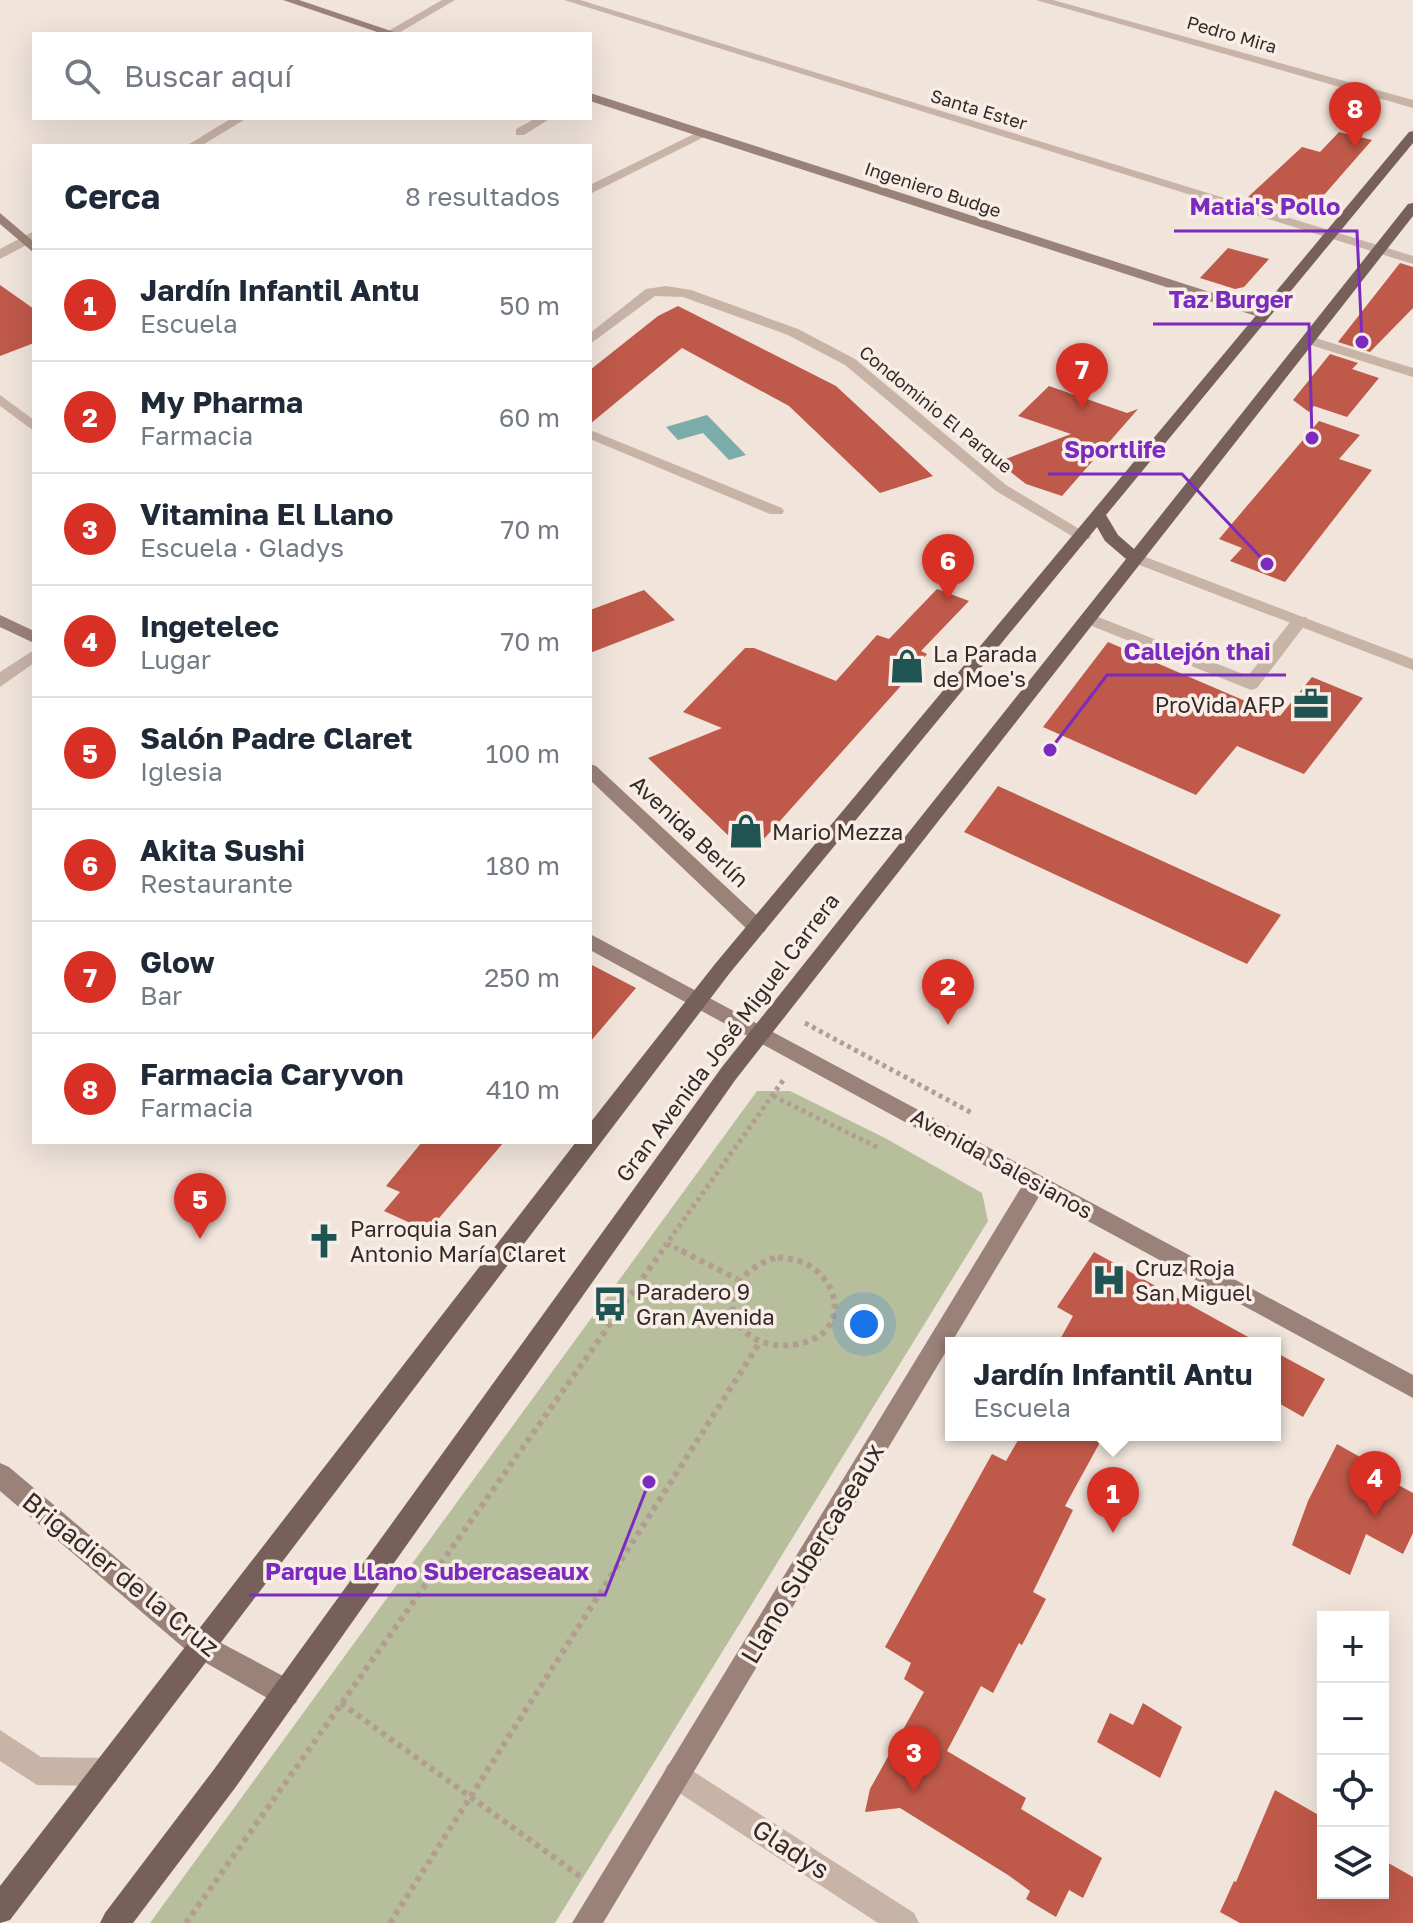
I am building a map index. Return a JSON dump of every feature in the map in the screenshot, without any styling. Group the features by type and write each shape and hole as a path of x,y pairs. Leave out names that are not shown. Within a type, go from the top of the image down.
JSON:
{"main road":[{"name":"Gran Avenida José Miguel Carrera","path":"592,1136 697,1000 1413,135"},
{"name":"Gran Avenida José Miguel Carrera","path":"115,1923 286,1693 729,1073 1413,207"},
{"path":"1099,516 1111,538 1135,558"},
{"name":"Gran Avenida José Miguel Carrera","path":"0,1910 586,1144"}],"street":[{"path":"288,0 385,32"},
{"path":"394,32 450,0"},
{"name":"Santa Ester","path":"569,0 1413,260"},
{"name":"Pedro Mira","path":"1041,0 1413,104"},
{"name":"Ingeniero Budge","path":"592,98 1264,314"},
{"path":"196,144 238,120"},
{"path":"520,132 541,120"},
{"path":"592,189 704,134"},
{"path":"0,217 31,242 0,255"},
{"name":"Condominio El Parque","path":"592,338 651,292 666,290 686,293 793,332 850,362 1001,488 1083,536"},
{"path":"1309,340 1413,373"},
{"path":"0,399 32,425"},
{"path":"592,435 776,511"},
{"path":"1135,558 1413,665"},
{"path":"1088,618 1251,684 1300,621"},
{"path":"0,620 32,637"},
{"path":"0,681 32,657"},
{"name":"Avenida Berlín","path":"592,772 757,927"},
{"name":"Avenida Salesianos","path":"592,942 1413,1387"},
{"name":"Llano Subercaseaux","path":"587,1923 1036,1182"},
{"name":"Brigadier de la Cruz","path":"0,1475 201,1646 286,1693"},
{"path":"0,1744 37,1771 106,1772"},
{"name":"Gladys","path":"677,1775 904,1923"}],"path":[{"path":"186,1923 773,1096 879,1148"},
{"path":"667,1244 737,1279"},
{"path":"794,1258 816,1269 832,1287 835,1302 833,1317 825,1331 811,1341 777,1347 760,1342 746,1333 736,1321 731,1292 737,1279 762,1260 794,1258"},
{"path":"390,1923 760,1342"},
{"path":"341,1703 604,1894"}],"green space":[{"path":"757,1091 790,1091 885,1138 982,1193 988,1221 555,1923 150,1923"}],"water":[{"path":"707,415 746,455 729,460 703,433 678,440 666,427"}],"building":[{"path":"1339,132 1372,140 1310,211 1248,197 1302,147 1320,152"},
{"path":"1228,248 1269,259 1244,287 1235,289 1200,278"},
{"path":"1400,263 1413,267 1413,308 1370,352 1338,342"},
{"path":"0,285 32,308 32,344 0,356"},
{"path":"678,306 836,386 933,476 880,493 789,406 682,348 592,422 592,368 658,316"},
{"path":"1330,354 1358,363 1352,369 1379,378 1347,417 1314,406 1309,412 1293,400"},
{"path":"1049,386 1127,413 1138,409 1062,496 1026,484 998,462 1071,434 1018,416"},
{"path":"1319,421 1360,435 1339,459 1372,470 1285,582 1230,561 1242,548 1219,539"},
{"path":"937,589 969,601 921,651 927,654 899,688 754,850 734,841 648,758 722,728 683,712 745,648 754,648 836,681 877,635 889,639"},
{"path":"644,590 675,620 592,652 592,609"},
{"path":"1108,642 1280,716 1312,677 1363,698 1304,774 1237,746 1196,795 1043,727"},
{"path":"998,786 1281,915 1247,964 964,832"},
{"path":"592,965 636,988 592,1040"},
{"path":"420,1144 502,1144 428,1231 384,1211 400,1192 386,1186"},
{"name":"Cruz Roja San Miguel","path":"1094,1252 1248,1337 1061,1337 1073,1316 1057,1307"},
{"name":"Cruz Roja San Miguel","path":"1281,1355 1325,1379 1303,1417 1281,1404"},
{"path":"1018,1441 1101,1441 1065,1506 1073,1510 1033,1592 1046,1599 993,1693 981,1686 947,1751 1026,1798 1021,1809 1102,1858 1083,1898 1069,1890 1056,1917 1026,1899 1030,1891 1008,1875 900,1808 865,1812 870,1789 924,1692 904,1679 911,1663 885,1647 992,1454 1006,1461"},
{"path":"1337,1444 1383,1470 1380,1475 1413,1493 1413,1533 1403,1554 1366,1534 1350,1575 1292,1545 1308,1501"},
{"path":"1143,1703 1182,1727 1160,1778 1097,1742 1110,1713 1133,1725"},
{"path":"1275,1790 1317,1814 1317,1899 1389,1899 1389,1863 1413,1877 1413,1923 1240,1923 1220,1912"}],"place":[{"name":"Farmacia Caryvon","path":"1355,148"},
{"name":"Matia's Pollo","path":"1362,342"},
{"name":"Glow","path":"1082,409"},
{"name":"Taz Burger","path":"1312,438"},
{"name":"Sportlife","path":"1267,564"},
{"name":"Akita Sushi","path":"948,600"},
{"name":"La Parada de Moe's","path":"907,666"},
{"name":"ProVida AFP","path":"1311,704"},
{"name":"Callejón thai","path":"1050,750"},
{"name":"Mario Mezza","path":"746,831"},
{"name":"My Pharma","path":"948,1025"},
{"name":"Salón Padre Claret","path":"200,1239"},
{"name":"Parroquia San Antonio María Claret","path":"324,1241"},
{"name":"Cruz Roja San Miguel","path":"1109,1280"},
{"name":"Paradero 9 Gran Avenida","path":"610,1304"},
{"name":"Parque Llano Subercaseaux","path":"649,1482"},
{"name":"Ingetelec","path":"1375,1517"},
{"name":"Jardín Infantil Antu","path":"1113,1533"},
{"name":"Vitamina El Llano","path":"914,1792"}]}
